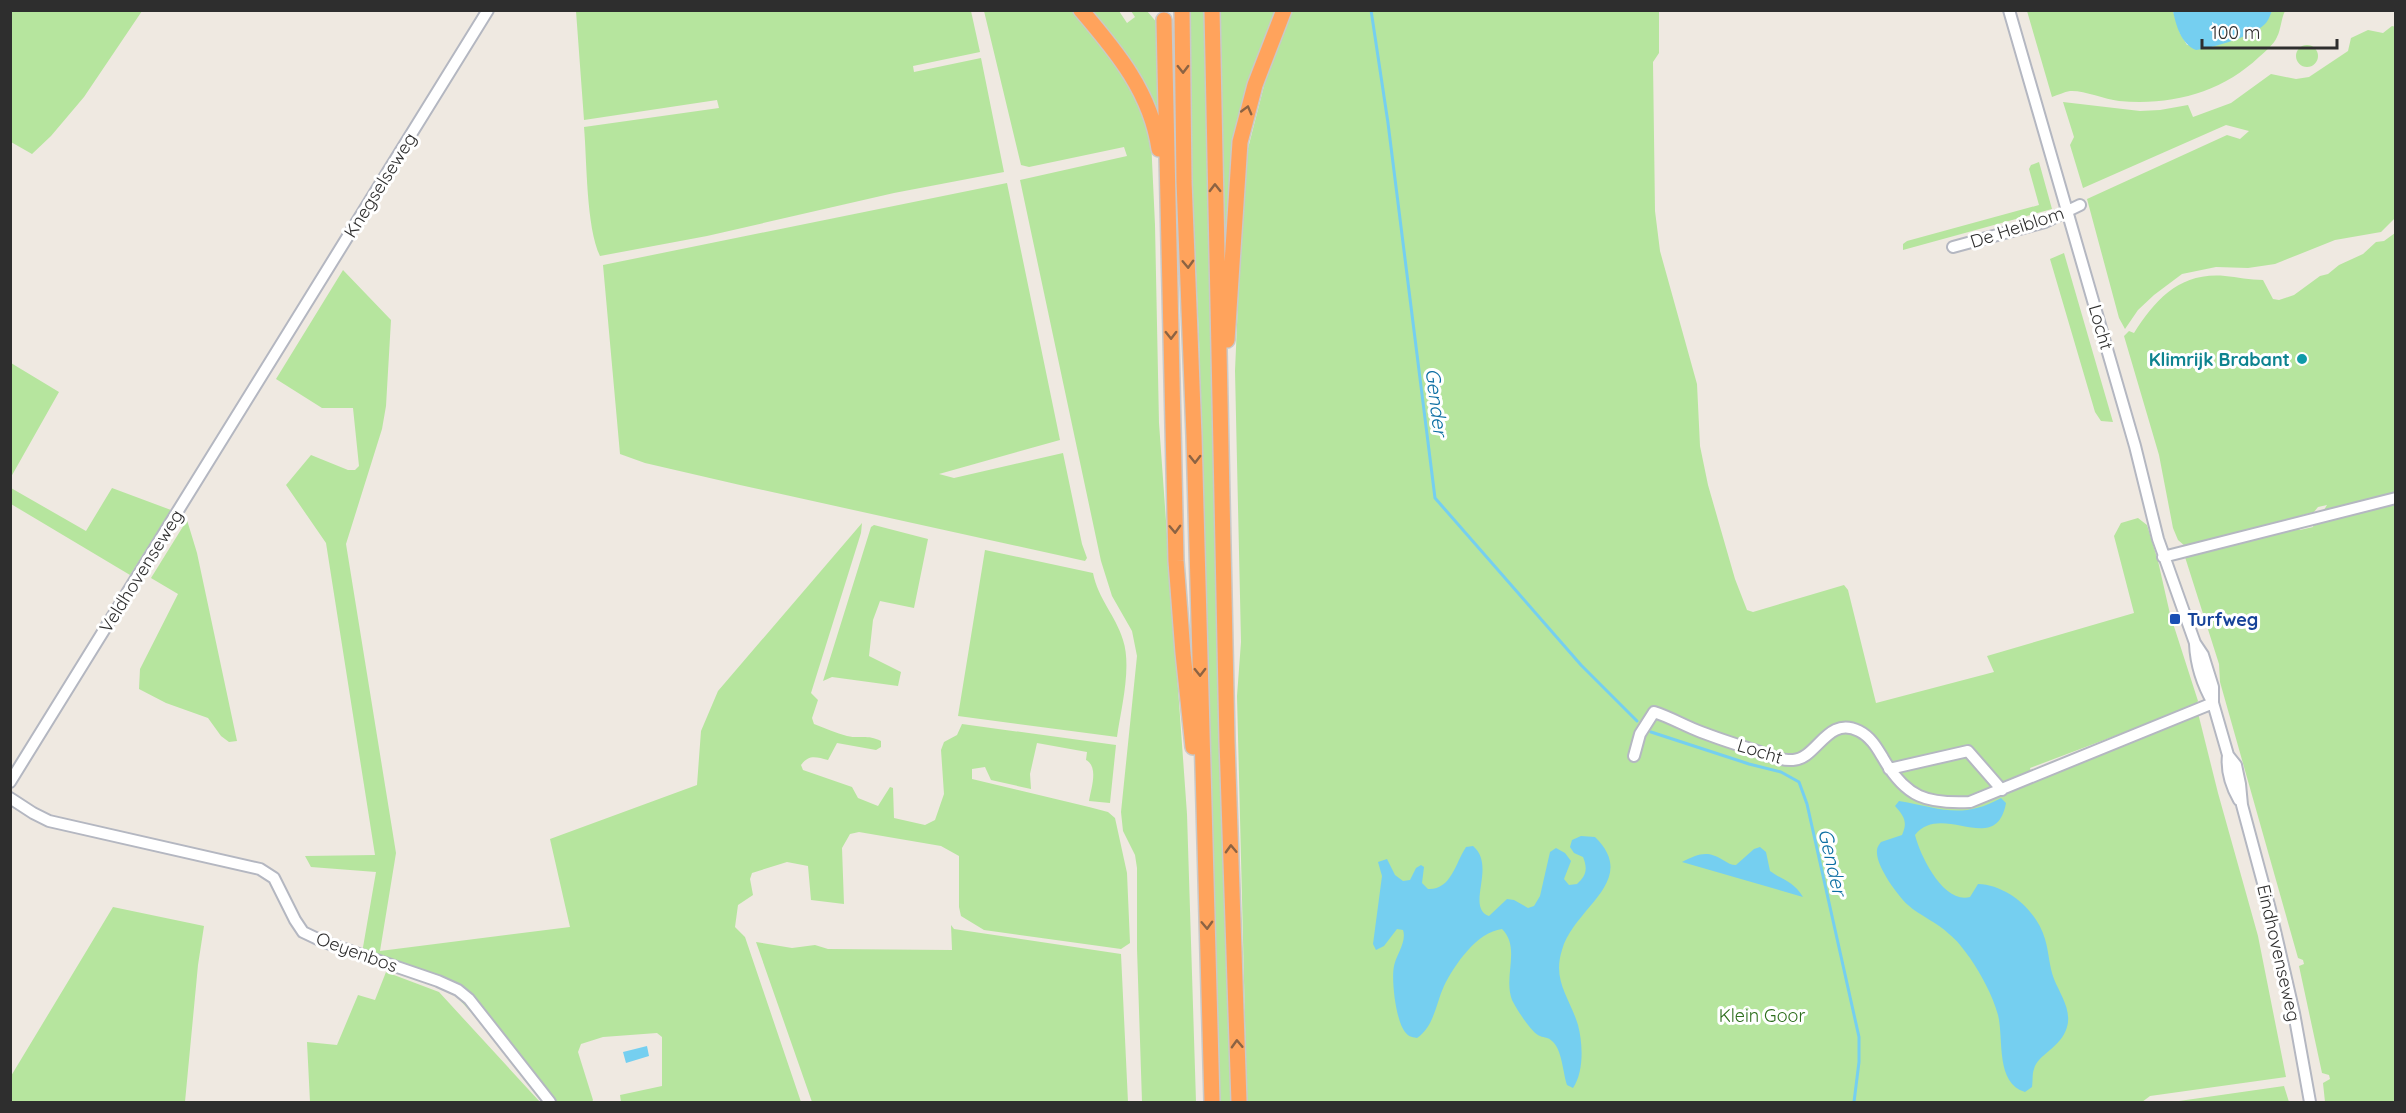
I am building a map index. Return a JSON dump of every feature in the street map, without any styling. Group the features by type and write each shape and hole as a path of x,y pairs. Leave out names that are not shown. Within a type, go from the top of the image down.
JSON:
{"highway":[{"path":"1081,10 1120,57 1136,81 1146,103 1158,144 1168,214"},
{"path":"1182,10 1184,181 1194,436 1212,1102"},
{"path":"1212,10 1227,741 1239,1102"},
{"path":"1220,393 1230,315 1240,142 1255,86 1284,10"},
{"path":"1164,20 1176,561 1191,728 1203,803"}],"street":[{"name":"Knegselseweg","path":"272,360 488,10"},
{"name":"Locht","path":"1634,756 1640,734 1654,712 1723,740 1777,758 1792,760 1803,758 1830,733 1846,728 1859,731 1873,742 1897,781 1910,792 1932,801 1970,802 2213,703 2202,680 2196,658 2195,643 2163,557 2135,446 2009,10"},
{"name":"De Heiblom","path":"1953,248 2045,222 2080,204"},
{"name":"Veldhovenseweg","path":"10,782 272,360"},
{"path":"2163,557 2396,498"},
{"name":"Eindhovenseweg","path":"2213,703 2228,755 2226,767 2232,788 2242,805 2270,909 2294,1013 2310,1102"},
{"path":"1889,769 1968,750 2002,790"},
{"name":"Oeyenbos","path":"10,798 49,820 260,869 274,878 303,932 324,942 458,990 469,999 550,1102"}],"green space":[{"path":"10,11 142,11 84,97 51,136 32,154 11,142"},
{"path":"576,11 971,11 980,52 913,66 914,72 981,58 1004,172 894,193 707,236 600,256 592,228 584,127 719,108 717,100 584,120"},
{"path":"984,11 1073,11 1117,59 1131,82 1151,139 1159,423 1187,814 1196,1102 1142,1102 1137,868 1135,855 1123,831 1121,812 1137,656 1132,631 1112,596 1101,561 1020,180 1127,156 1124,147 1029,167 1021,165"},
{"path":"1088,11 1119,11 1127,23 1135,17 1131,11 1147,11 1159,25 1163,135 1133,65 1120,46"},
{"path":"1189,11 1206,11 1234,1102 1219,1102"},
{"path":"1219,11 1280,11 1252,85 1225,275"},
{"name":"Klein Goor","path":"1292,11 1659,11 1659,53 1653,62 1655,211 1660,251 1697,384 1700,446 1708,485 1735,579 1747,610 1753,612 1844,585 1848,590 1876,703 1994,672 1987,656 2134,613 2114,536 2121,523 2138,518 2147,525 2170,614 2198,701 2194,706 2030,768 2033,781 2198,713 2258,936 2286,1077 2150,1096 2142,1102 1247,1102 1237,696 1241,642 1235,371 1244,164 1265,82"},
{"path":"2027,11 2173,11 2180,33 2187,45 2212,47 2264,24 2272,11 2285,11 2276,40 2272,45 2228,80 2176,99 2138,102 2119,101 2075,91 2052,97"},
{"path":"2392,26 2396,27 2395,218 2381,232 2335,240 2275,264 2248,268 2216,267 2182,274 2138,310 2125,329 2119,318 2087,199 2227,135 2240,139 2249,131 2226,125 2083,188 2070,145 2074,137 2063,102 2140,111 2188,105 2193,117 2231,103 2271,74 2296,79 2309,77 2348,51 2351,38 2368,30 2383,33"},
{"path":"2307,45 2315,48 2318,56 2315,64 2307,67 2299,64 2296,56 2299,48"},
{"path":"2039,162 2052,209 1903,250 1903,244 1907,241 2039,205 2029,169 2031,165"},
{"path":"1007,183 1060,440 939,474 954,478 1063,453 1087,558 1085,561 740,485 645,463 620,454 603,265"},
{"name":"Klimrijk Brabant","path":"2395,233 2395,492 2324,510 2327,505 2318,507 2314,512 2185,546 2178,540 2173,528 2159,455 2124,336 2129,331 2134,333 2151,309 2171,290 2195,278 2225,276 2263,280 2273,299 2279,300 2294,295 2320,276 2328,274 2339,265 2363,254 2376,242 2384,241"},
{"path":"2064,253 2113,422 2101,421 2095,412 2050,259"},
{"path":"343,270 391,320 386,406 382,429 346,544 396,853 380,951 570,927 550,839 697,785 701,731 718,691 862,523 861,533 811,693 818,700 812,718 814,724 843,735 868,737 881,741 881,747 876,750 837,743 828,760 810,758 801,765 803,770 852,787 858,798 878,806 890,787 893,788 894,818 925,825 935,820 944,794 941,750 944,742 957,735 962,724 1116,745 1110,803 1089,801 1093,773 1090,763 1086,760 1087,752 1037,743 1030,774 1031,789 991,780 985,767 972,769 972,779 1108,812 1115,818 1127,873 1130,943 1121,949 984,930 961,916 959,856 941,846 859,832 850,834 842,848 844,904 811,900 808,866 787,862 752,873 750,879 753,895 738,905 735,927 745,937 801,1102 621,1102 620,1095 662,1086 662,1037 657,1033 603,1037 581,1044 578,1052 593,1100 592,1102 554,1102 444,983 362,953 376,872 311,867 305,856 375,855 326,543 286,485 311,455 348,470 355,470 359,466 353,408 322,408 276,379"},
{"path":"11,363 59,392 11,477"},
{"path":"11,488 86,531 112,488 171,510 130,575 11,504"},
{"path":"2395,504 2395,1102 2325,1102 2323,1083 2330,1079 2329,1075 2322,1073 2299,966 2304,964 2303,960 2298,958 2220,682 2219,664 2185,557 2298,527 2300,530 2313,527 2314,523"},
{"path":"187,520 197,553 237,741 229,742 221,736 208,718 166,703 139,689 140,669 178,594 151,578"},
{"path":"874,525 928,539 914,608 880,601 873,620 869,656 901,672 898,686 832,677 823,681 871,527"},
{"path":"985,550 1093,573 1099,591 1120,631 1125,651 1125,688 1117,737 958,716"},
{"path":"113,907 204,926 185,1102 11,1102 11,1076"},
{"path":"951,925 954,929 1121,954 1128,1102 812,1102 756,942 792,948 815,945 828,949 952,950"},
{"path":"386,972 439,992 540,1102 310,1102 307,1042 337,1045 358,995 375,1000"},
{"path":"2284,1086 2289,1102 2172,1102"}],"water":[{"path":"2173,10 2272,11 2265,24 2252,33 2222,44 2196,50 2183,39"},
{"path":"2001,798 2006,803 2000,819 1991,826 1980,828 1939,823 1926,826 1915,835 1927,865 1942,886 1951,893 1960,897 1970,897 1978,884 2000,889 2020,901 2041,929 2052,974 2067,1008 2068,1021 2060,1040 2036,1064 2032,1087 2025,1092 2015,1087 2005,1070 1998,1015 1983,978 1952,936 1904,901 1888,880 1877,856 1877,848 1881,842 1902,835 1904,830 1904,819 1895,806 1899,801 1939,809 1962,810 1987,805"},
{"path":"1581,836 1595,837 1607,853 1611,867 1600,894 1569,935 1559,961 1563,989 1575,1015 1581,1041 1581,1066 1573,1088 1567,1085 1560,1055 1555,1045 1549,1039 1533,1031 1512,1000 1509,981 1510,945 1502,929 1484,936 1468,950 1454,968 1423,1033 1417,1038 1407,1034 1399,1019 1393,981 1394,966 1404,939 1403,930 1397,929 1384,946 1376,950 1373,944 1382,876 1378,862 1387,859 1395,875 1403,881 1410,880 1416,868 1421,865 1424,867 1422,883 1428,889 1436,888 1452,875 1466,847 1473,846 1480,854 1482,864 1480,904 1482,911 1489,916 1507,899 1514,900 1528,908 1534,906 1540,896 1550,852 1556,848 1565,853 1571,861 1564,879 1569,885 1577,884 1586,869 1583,857 1574,853 1570,847 1572,840"},
{"path":"1760,847 1766,852 1770,871 1792,884 1803,897 1682,862 1707,854 1736,865 1754,849"},
{"path":"647,1046 649,1056 626,1063 623,1052"}],"waterway":[{"name":"Gender","path":"1371,10 1388,123 1435,498 1581,665 1637,721"},
{"name":"Gender","path":"1651,732 1781,772 1799,782 1807,804 1859,1037 1859,1062 1854,1102"}],"place":[{"name":"Klimrijk Brabant","path":"2302,359"},
{"name":"Turfweg","path":"2175,619"}]}
